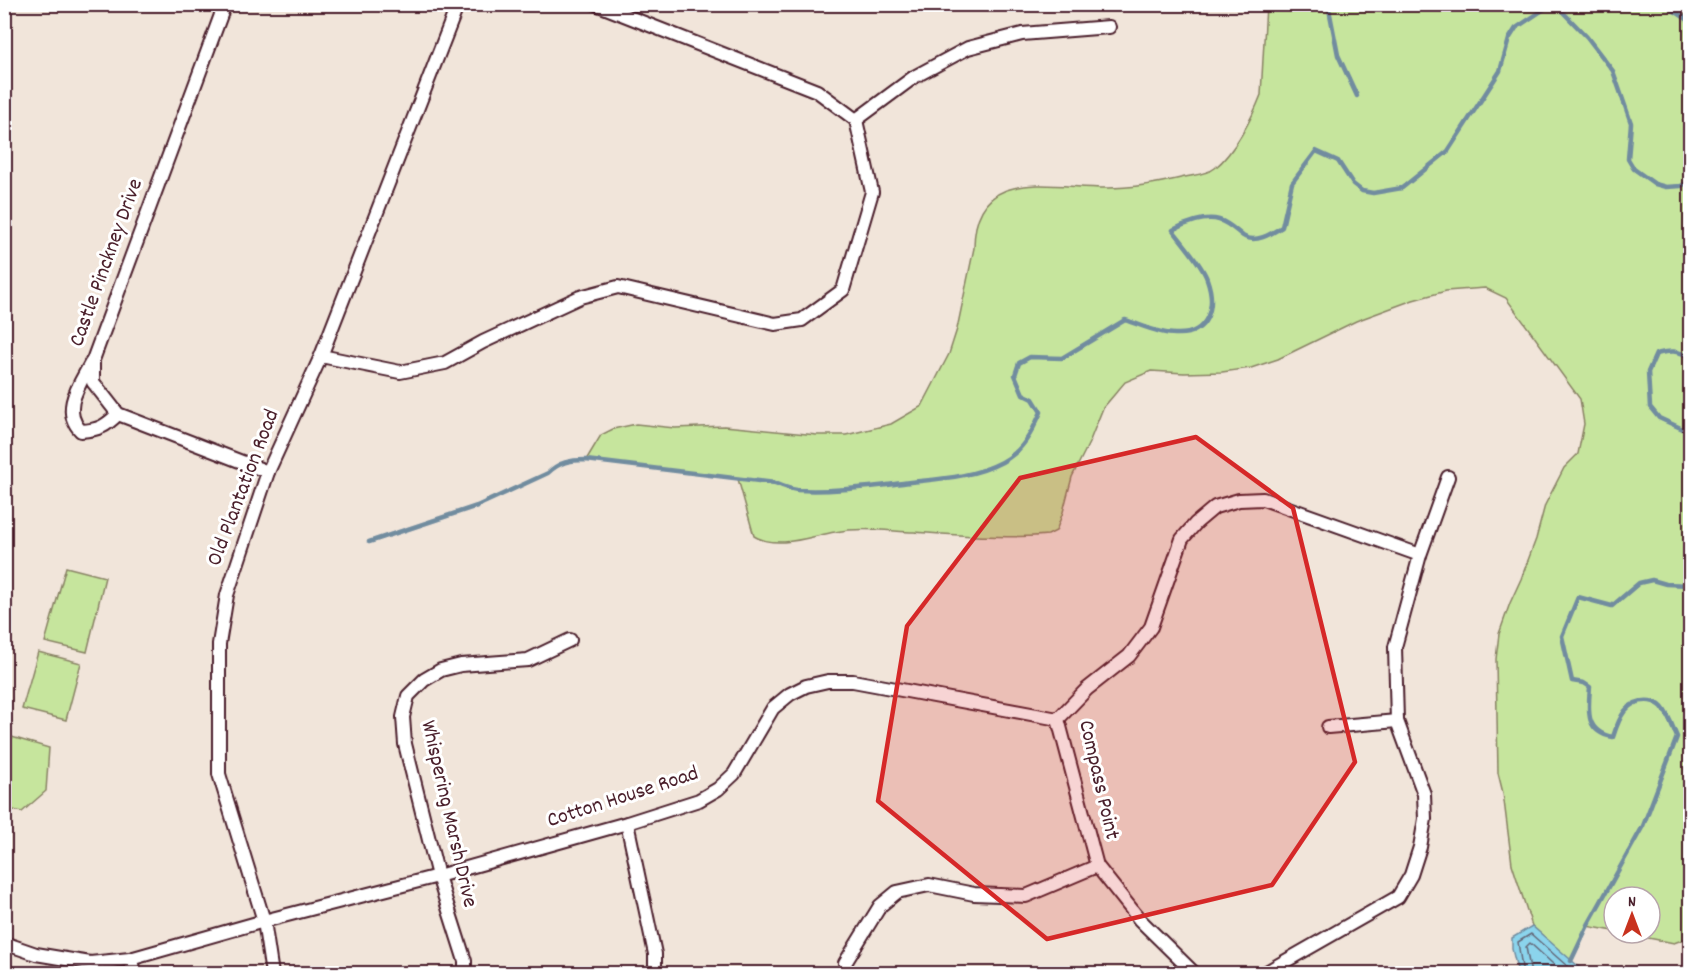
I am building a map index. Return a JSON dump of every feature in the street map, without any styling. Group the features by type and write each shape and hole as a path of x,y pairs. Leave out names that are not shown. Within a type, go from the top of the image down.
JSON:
{"street":[{"name":"Castle Pinckney Drive","path":"118,414 93,382 93,360 225,4"},
{"name":"Old Plantation Road","path":"272,974 264,921 219,774 219,644 227,595 268,472 321,356 458,4"},
{"path":"321,356 400,372 445,363 483,342 579,297 618,287 776,324 802,320 843,290 872,192 856,120 817,91 596,4"},
{"path":"856,120 914,77 968,48 1022,34 1109,27"},
{"path":"93,360 72,401 71,415 81,431 107,426 118,414 268,472"},
{"path":"1263,974 1398,897 1412,875 1425,819 1424,794 1396,721 1395,646 1420,555 1448,477"},
{"name":"Compass Point","path":"1195,974 1140,920 1097,866 1058,719 1087,689 1129,656 1151,627 1182,539 1215,507 1239,500 1263,499 1420,555"},
{"name":"Whispering Marsh Drive","path":"465,974 465,961 438,876 405,744 403,717 408,696 424,680 441,670 461,665 528,660 570,640"},
{"name":"Cotton House Road","path":"4,942 36,954 90,963 130,959 627,823 699,800 718,789 734,774 773,708 790,694 807,686 828,681 854,681 1058,719"},
{"path":"1328,727 1396,721"},
{"path":"627,823 655,954 655,974"},
{"path":"845,963 880,906 897,892 929,885 974,894 1026,896 1097,866"},
{"path":"130,959 135,974"}],"highlighted area":[{"path":"1196,437 1293,508 1355,762 1272,885 1047,939 878,801 907,626 1020,478"}],"green space":[{"path":"1664,4 1679,14 1690,15 1690,937 1674,943 1662,941 1662,885 1602,885 1602,929 1587,926 1571,961 1532,926 1512,864 1503,793 1498,773 1496,659 1499,634 1536,539 1545,505 1564,468 1578,454 1584,424 1580,399 1506,298 1485,288 1446,291 1413,300 1356,321 1278,359 1251,368 1222,372 1151,371 1125,382 1103,408 1072,477 1056,531 1048,535 997,537 855,530 794,541 773,542 754,536 738,479 586,460 601,435 613,429 636,424 675,428 724,426 817,435 846,435 891,424 922,406 949,354 957,329 978,221 987,203 1002,192 1020,186 1127,187 1201,174 1215,168 1236,144 1261,95 1266,5"},
{"path":"66,567 105,577 87,652 45,642"},
{"path":"38,652 81,663 66,720 22,709"},
{"path":"5,735 49,748 46,791 22,812 5,808"}],"water":[{"path":"1532,926 1586,973 1518,973 1512,949 1512,938"}],"waterway":[{"path":"1328,4 1338,55 1357,96"},
{"path":"369,542 477,506 548,473 565,462 575,460 775,483 794,490 850,489 941,479 966,475 1002,462 1021,447 1041,412 1033,399 1023,394 1015,375 1019,363 1030,357 1062,358 1125,320 1169,334 1186,333 1202,325 1207,318 1211,300 1207,279 1197,261 1173,230 1196,221 1214,219 1226,223 1248,238 1258,239 1273,232 1282,227 1292,183 1316,151 1338,161 1353,184 1362,191 1373,193 1402,188 1448,151 1500,71 1509,39 1516,28 1552,4"},
{"path":"1555,4 1587,37 1613,71 1631,123 1628,159 1634,169 1655,184 1666,187 1681,186 1690,181"},
{"path":"1664,4 1690,21"},
{"path":"1690,358 1682,353 1674,352 1656,354 1648,372 1650,407 1659,418 1685,430 1690,436"},
{"path":"1571,961 1589,923 1643,826 1677,737 1662,707 1650,701 1642,701 1629,707 1621,717 1613,737 1597,730 1590,719 1590,687 1584,683 1572,681 1562,636 1578,597 1612,606 1639,583 1652,580 1666,584 1690,585"}]}
